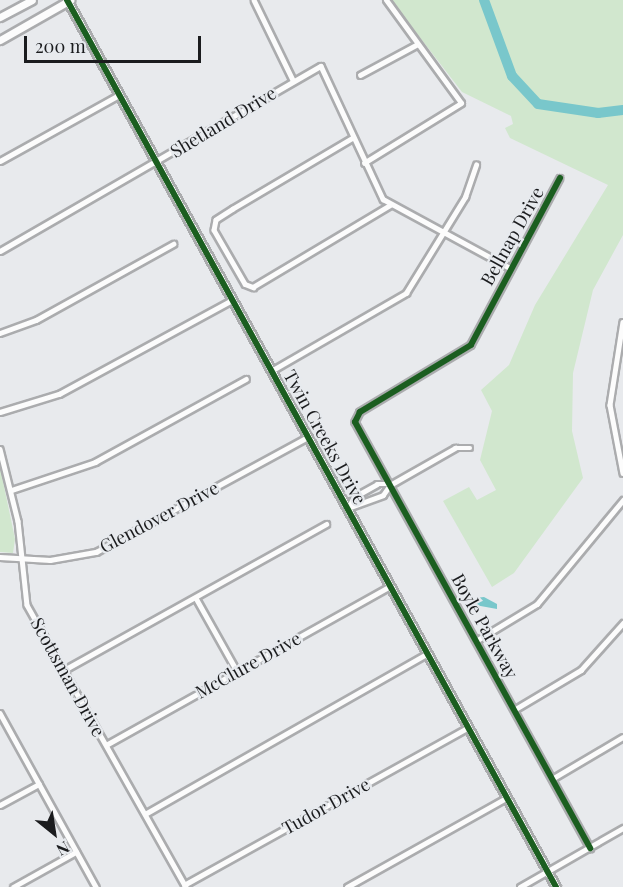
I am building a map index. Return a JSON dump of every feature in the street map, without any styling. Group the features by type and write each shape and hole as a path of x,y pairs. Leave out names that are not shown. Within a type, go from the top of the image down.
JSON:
{"street":[{"path":"0,17 32,0"},
{"path":"0,40 68,0"},
{"name":"Twin Creeks Drive","path":"68,0 348,508 425,655 556,887"},
{"path":"254,0 293,80"},
{"path":"364,163 461,105 457,92 416,45 386,0"},
{"path":"360,75 416,45"},
{"name":"Shetland Drive","path":"0,250 156,163 293,80 321,66 353,138"},
{"path":"0,161 119,95"},
{"path":"390,205 250,287 214,222 353,138 364,163 390,205 508,267"},
{"path":"271,371 400,299 419,276 439,232 465,196 476,165"},
{"name":"Bellnap Drive","path":"355,418 471,345 487,321 508,267 528,245 560,178"},
{"path":"0,333 36,320 172,244"},
{"path":"0,412 59,394 232,300"},
{"path":"623,322 610,405 623,473"},
{"path":"12,490 95,462 246,379"},
{"name":"Boyle Parkway","path":"355,418 590,848"},
{"name":"Glendover Drive","path":"0,557 67,558 113,545 308,437"},
{"path":"348,508 369,489 390,484 455,448 470,448"},
{"name":"Scottsman Drive","path":"0,449 12,490 27,605 185,886"},
{"path":"348,508 375,499 390,484"},
{"path":"476,641 537,604 623,500"},
{"path":"64,670 326,525"},
{"name":"McClure Drive","path":"106,745 390,586"},
{"path":"196,598 237,671"},
{"path":"514,710 581,670 623,623"},
{"path":"144,814 425,655"},
{"path":"0,713 96,887"},
{"name":"Tudor Drive","path":"185,886 467,728"},
{"path":"552,779 623,737"},
{"path":"0,805 39,784"},
{"path":"347,887 506,798"},
{"path":"520,887 623,828"},
{"path":"14,887 76,852"}],"green space":[{"path":"391,0 623,0 623,235 593,290 573,373 572,431 583,478 514,573 492,587 443,501 469,487 477,500 496,490 480,460 492,411 481,390 509,365 535,305 608,185 510,138 505,128 513,124 511,116 462,92"},
{"path":"0,467 15,539 13,553 0,552"}],"water":[{"path":"484,597 497,604 497,609 475,605 475,598"}],"waterway":[{"path":"484,0 512,76 538,104 598,113 623,110"}],"cycle path":[{"path":"67,0 556,887"},
{"path":"560,178 471,345 360,412 355,422 590,848"}]}
